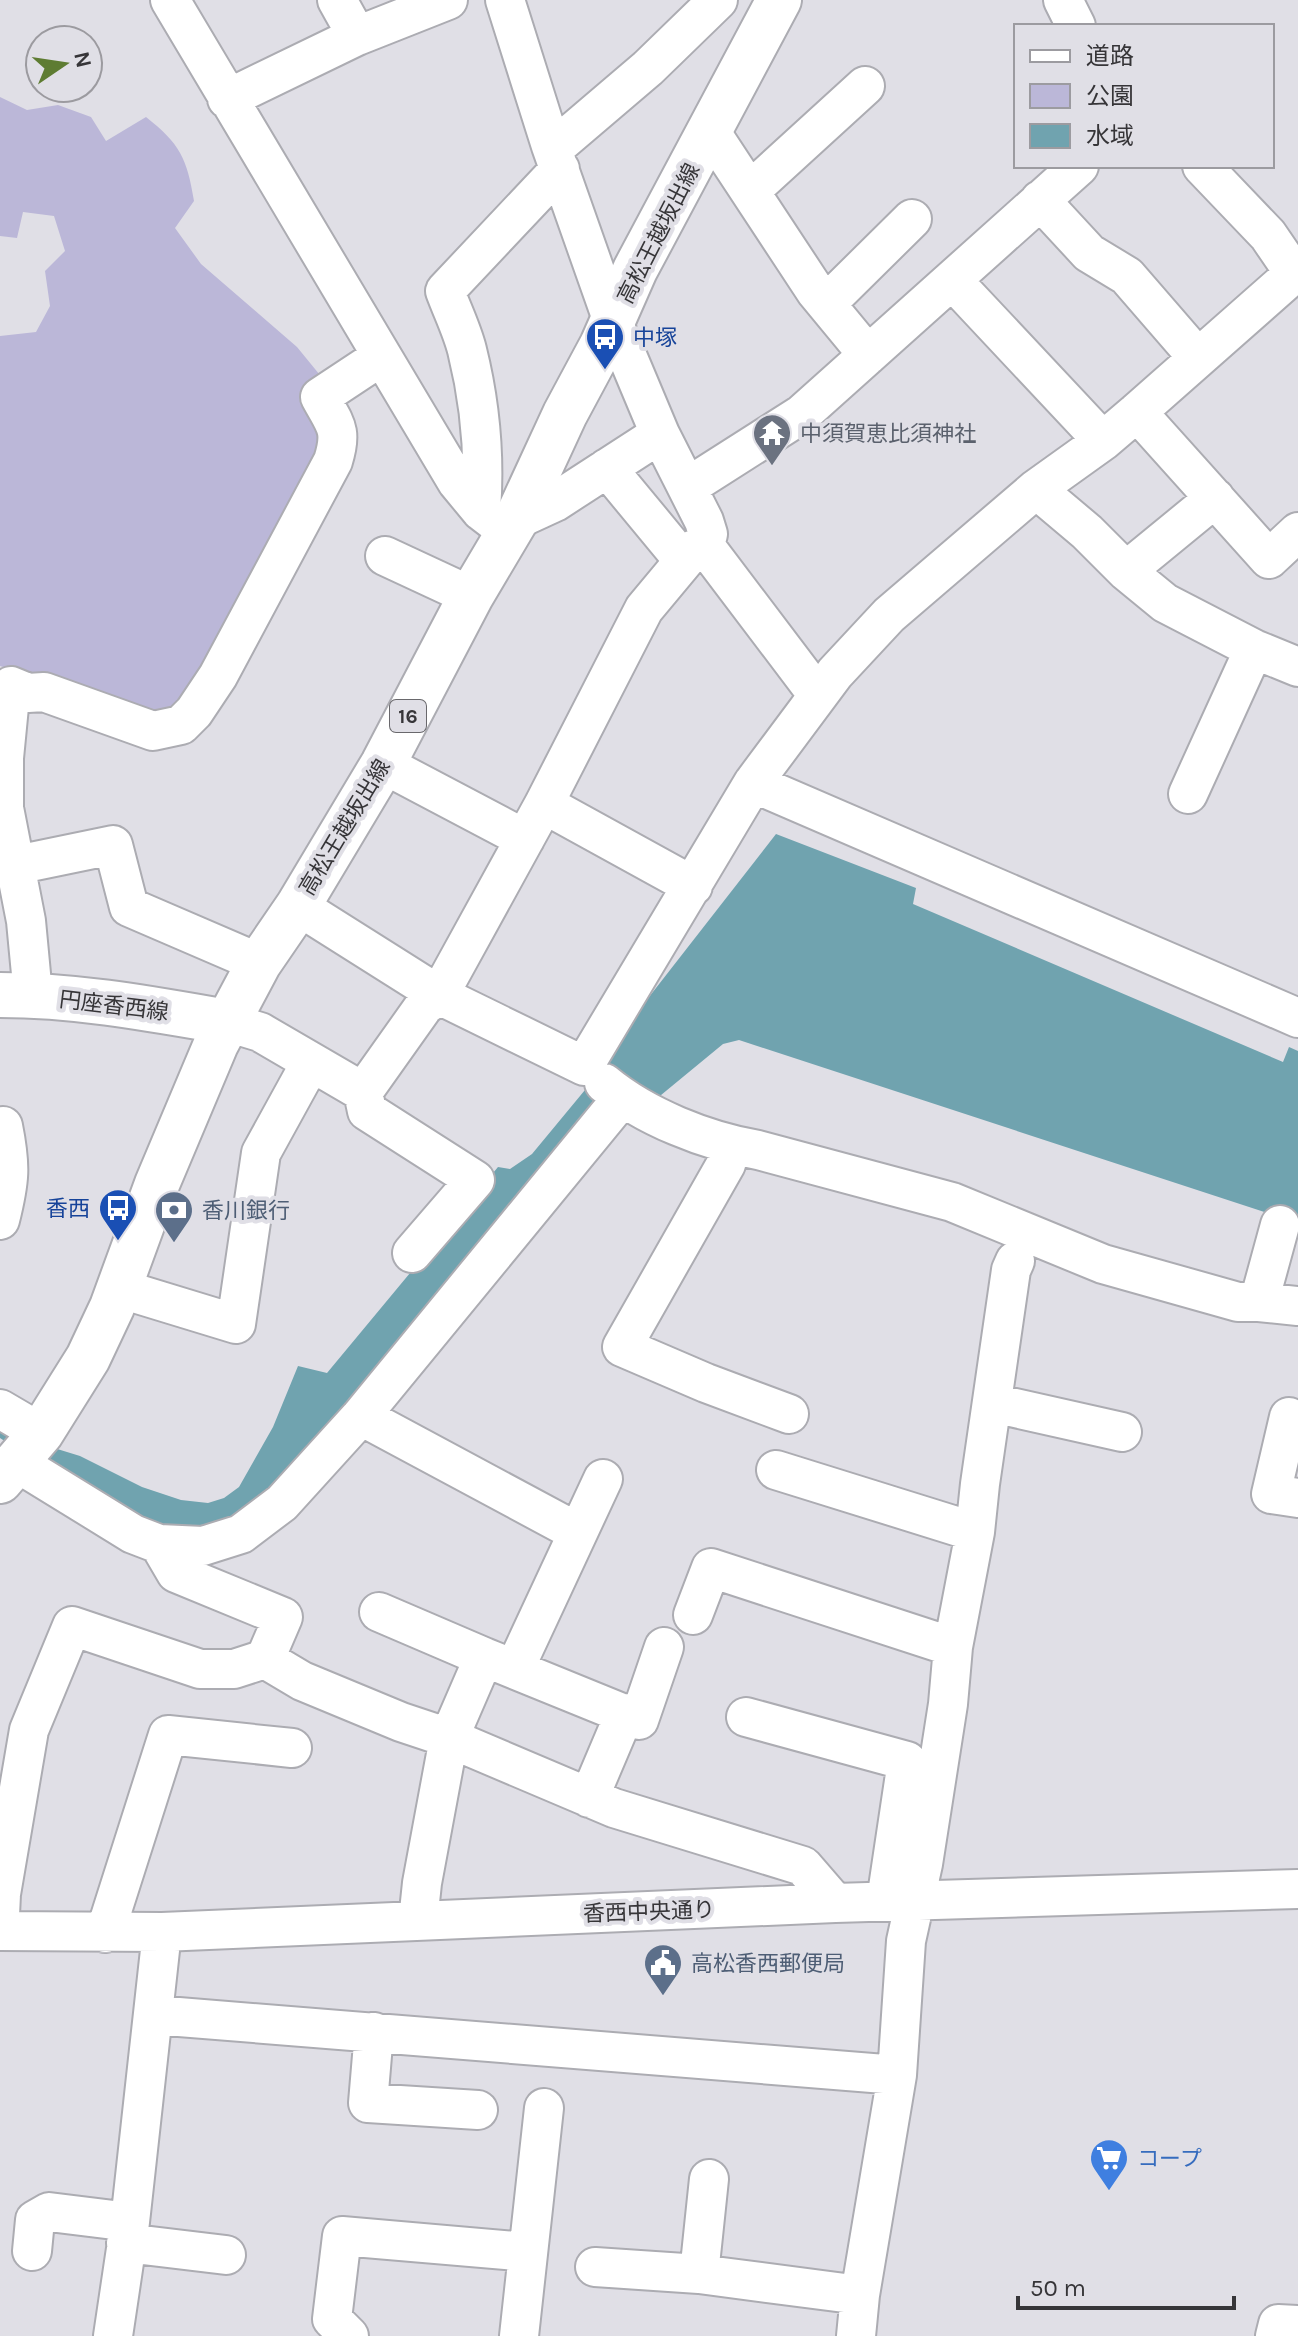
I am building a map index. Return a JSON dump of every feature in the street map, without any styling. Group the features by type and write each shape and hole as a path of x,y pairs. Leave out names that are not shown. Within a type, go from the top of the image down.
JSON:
{"main road":[{"name":"高松王越坂出線","path":"19,1458 88,1358 157,1184 227,1022 259,963 298,906 383,764 471,596 501,520 565,414 613,322 635,270 779,0"},
{"name":"円座香西線","path":"16,995 136,1006 227,1022"}],"street":[{"path":"170,0 457,482 501,520"},
{"path":"337,0 357,36"},
{"path":"227,99 357,36 448,0"},
{"path":"412,1253 475,1180 367,1111 363,1092 424,1006 439,995 544,804 644,609 708,534 689,486 660,434 613,322 505,0"},
{"path":"501,520 483,475 478,406 466,347 445,291 556,159 718,0"},
{"path":"1063,0 1075,24"},
{"path":"750,191 865,86"},
{"path":"710,131 826,304 868,355"},
{"path":"689,486 802,414 1077,168"},
{"path":"0,1409 19,1458 133,1534 159,1544 203,1546 241,1534 282,1503 361,1416 605,1084 693,886 753,783 817,694 889,615 1036,489 1103,441 1296,272 1268,235 1204,168"},
{"path":"1040,200 1089,253 1127,276 1198,358"},
{"path":"826,304 912,219"},
{"path":"952,280 1103,441"},
{"path":"16,995 26,921 4,808 4,758 11,686 28,693 44,692 153,731 181,725 194,712 218,676 333,461 339,441 336,425 320,397 382,356"},
{"path":"1137,412 1215,498 1284,566 1298,532"},
{"path":"501,520 555,502 660,434"},
{"path":"607,468 694,553 817,694"},
{"path":"1036,489 1165,603 1254,649 1298,667"},
{"path":"1126,571 1215,498"},
{"path":"385,556 471,596"},
{"path":"1188,794 1254,649"},
{"path":"383,764 525,839"},
{"path":"753,783 1298,1018"},
{"path":"544,804 693,886"},
{"path":"16,865 113,845 129,907 259,963"},
{"path":"298,906 439,995 468,1007 686,1129 732,1145 952,1202 1103,1264 1238,1302 1298,1306"},
{"path":"227,1022 260,1032 363,1092"},
{"path":"118,1288 236,1324 261,1153 311,1062"},
{"path":"0,1220 10,1179 10,1160 3,1126"},
{"path":"732,1145 726,1164 622,1347 789,1414"},
{"path":"1259,1302 1280,1225"},
{"path":"900,1901 946,1718 953,1647 975,1532 1011,1270 1015,1261"},
{"path":"993,1403 1122,1432"},
{"path":"361,1416 577,1532"},
{"path":"1289,1417 1271,1494 1298,1498"},
{"path":"776,1470 975,1532"},
{"path":"418,1921 422,1883 449,1738 577,1532 603,1479"},
{"path":"159,1544 176,1573 283,1617 265,1659"},
{"path":"693,1615 711,1568 953,1647"},
{"path":"379,1612 639,1720 664,1647"},
{"path":"0,1915 29,1730 72,1626 200,1669 234,1669 265,1659 302,1681 401,1722 449,1738 589,1798 803,1866 835,1903"},
{"path":"589,1798 625,1713"},
{"path":"746,1717 907,1761 900,1901 906,1941 897,2075 860,2295 856,2336"},
{"path":"105,1933 168,1735 292,1748"},
{"name":"香西中央通り","path":"0,1931 162,1932 835,1903 1298,1889"},
{"path":"113,2336 128,2233 162,1932"},
{"path":"154,2015 897,2075"},
{"path":"374,2032 368,2103 478,2110"},
{"path":"519,2336 544,2108"},
{"path":"699,2274 709,2179"},
{"path":"32,2251 35,2220 49,2212 226,2255"},
{"path":"349,2336 332,2319 342,2236 527,2252"},
{"path":"595,2267 699,2274 860,2295"},
{"path":"1275,2336 1278,2324 1298,2325"}],"green space":[{"path":"0,97 27,110 58,105 91,117 106,141 146,117 158,127 174,144 185,163 194,201 175,228 201,264 297,347 324,380 328,437 180,716 146,716 0,666 0,336 36,332 50,306 45,271 65,251 54,216 23,212 17,238 0,236"}],"water":[{"path":"776,834 916,888 913,904 1283,1062 1289,1047 1298,1051 1298,1223 739,1040 723,1044 655,1100 624,1084 283,1485 240,1521 164,1535 47,1469 0,1438 0,1416 54,1448 80,1456 142,1487 181,1500 208,1503 224,1498 239,1487 273,1427 298,1366 327,1373 498,1167 510,1169 532,1154 604,1067 610,1047"}],"place":[{"name":"中塚","path":"605,371"},
{"name":"中須賀恵比須神社","path":"772,467"},
{"name":"香西","path":"118,1242"},
{"name":"香川銀行","path":"174,1244"},
{"name":"高松香西郵便局","path":"663,1997"},
{"name":"コープ","path":"1109,2192"}]}
